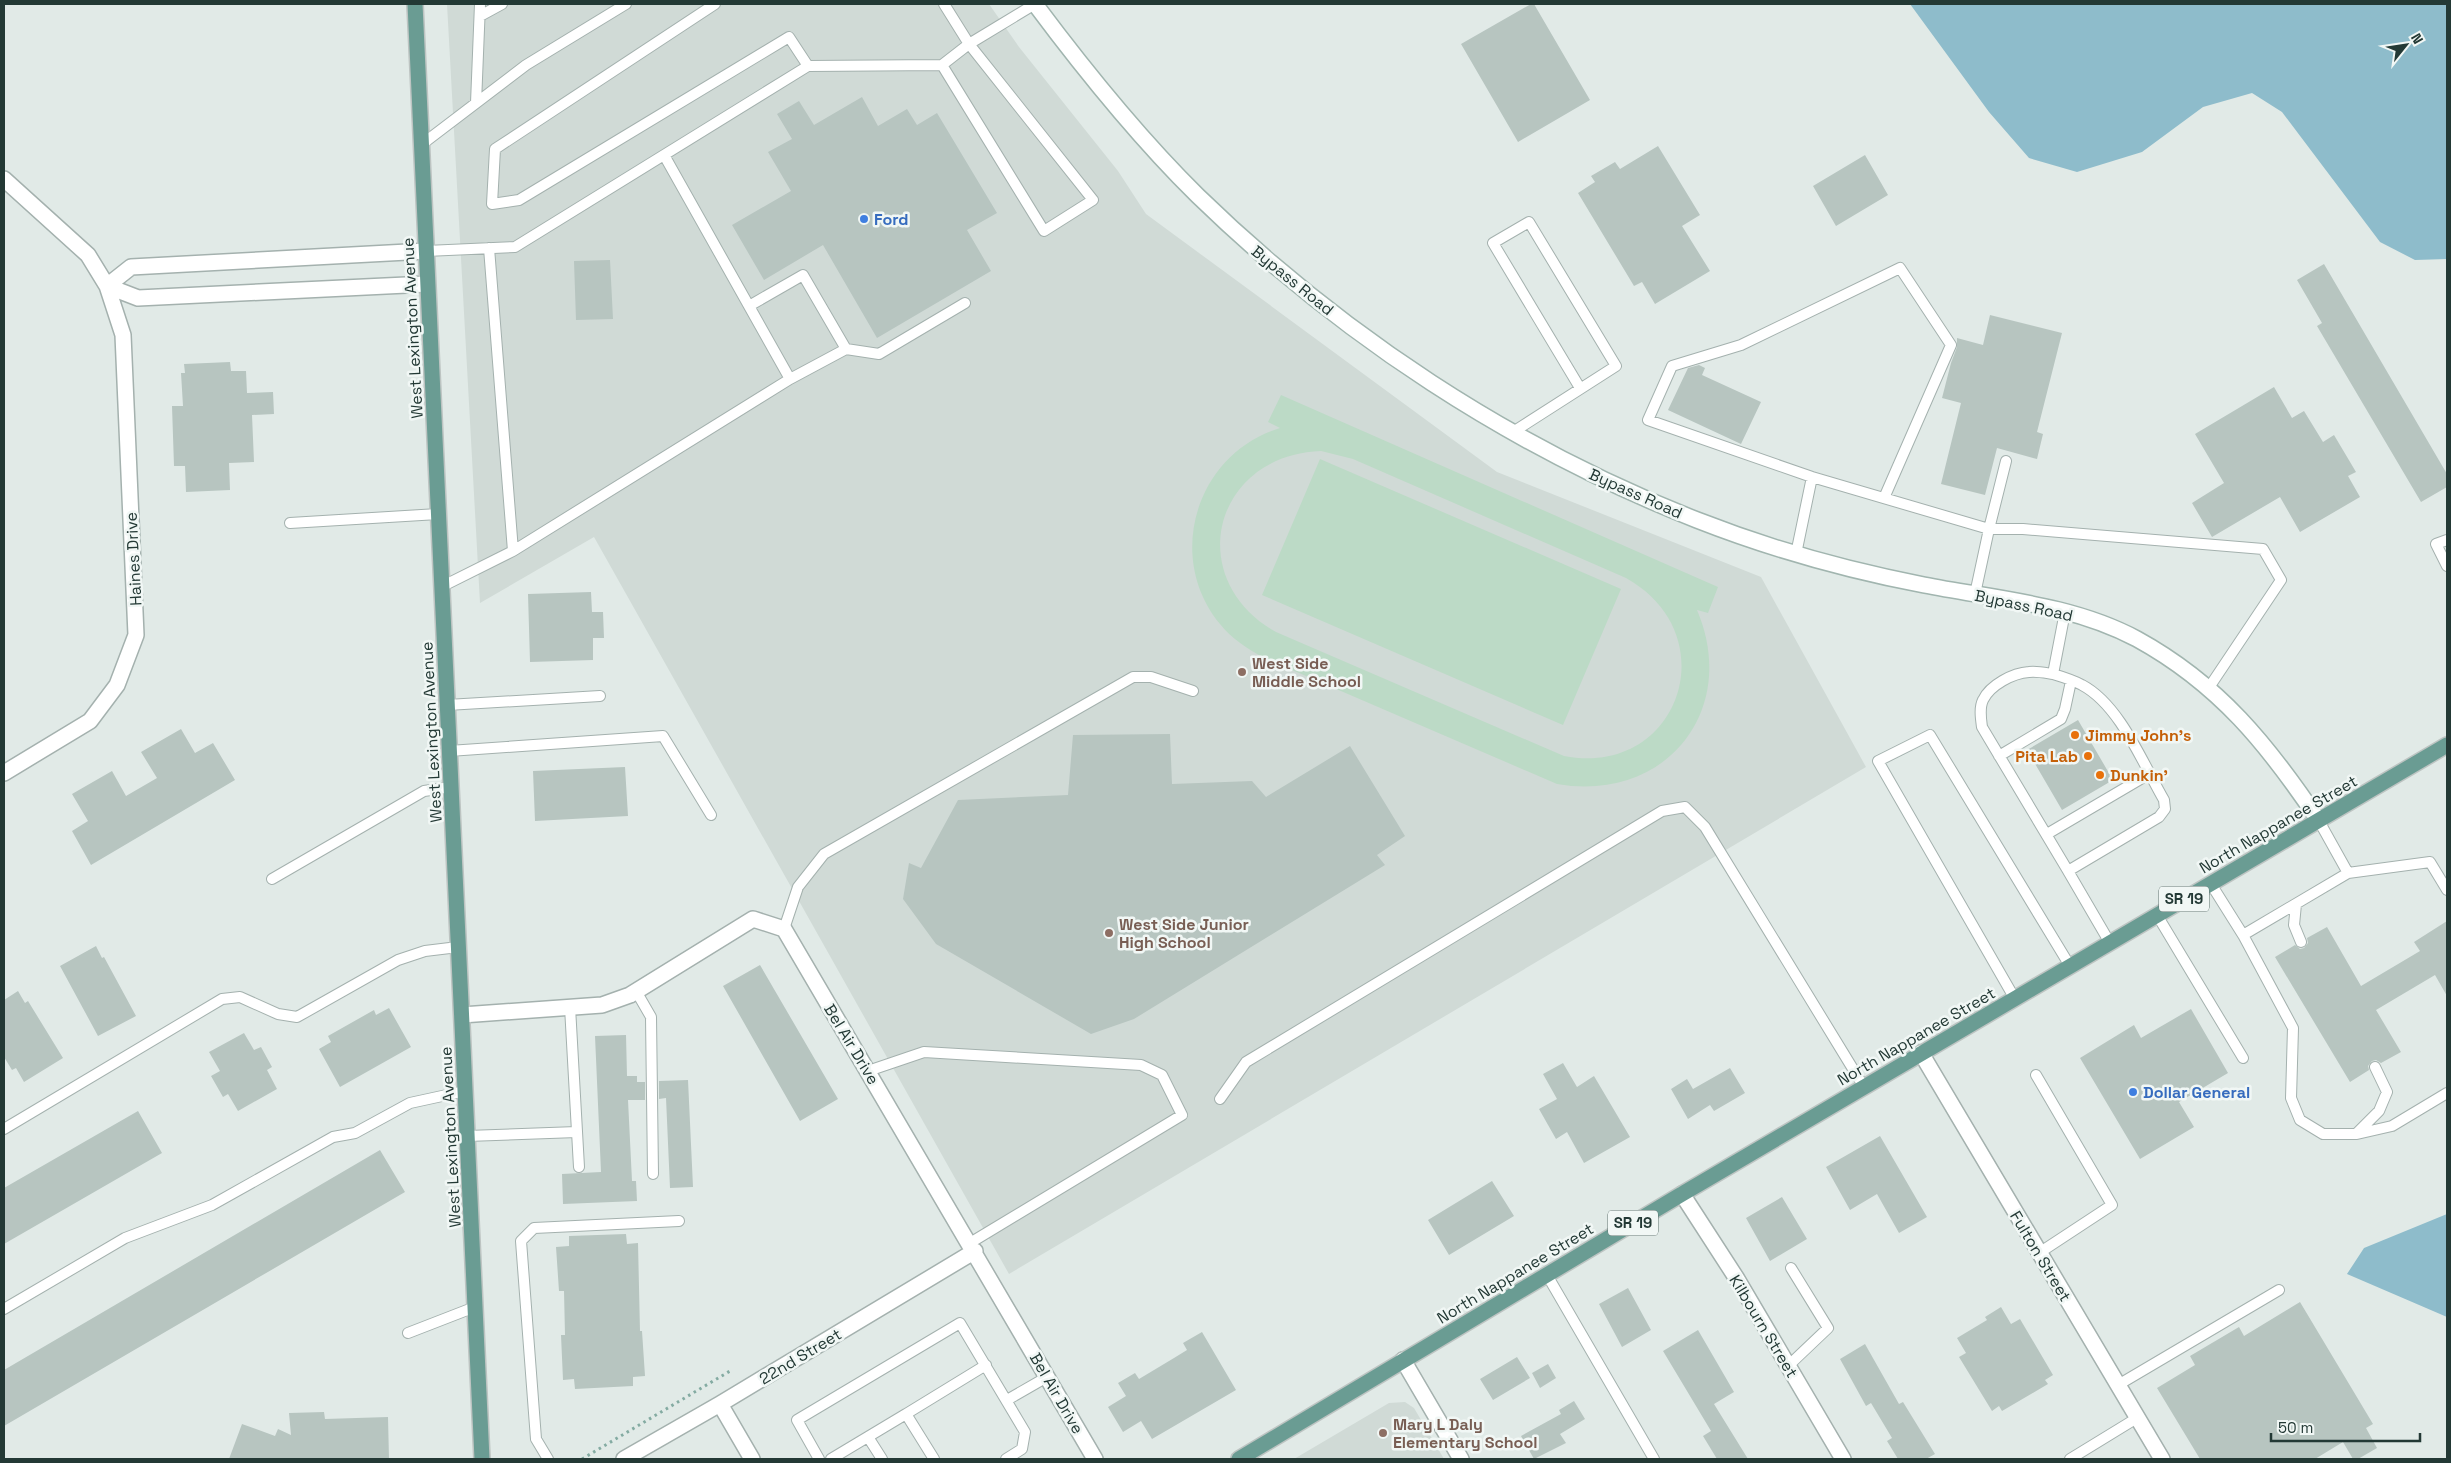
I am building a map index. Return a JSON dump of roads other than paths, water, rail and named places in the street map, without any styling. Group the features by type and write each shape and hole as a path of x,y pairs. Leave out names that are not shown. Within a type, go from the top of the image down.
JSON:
{"main road":[{"name":"West Lexington Avenue","path":"415,4 482,1459"},
{"name":"North Nappanee Street","path":"1403,1360 1921,1053 2447,745"},
{"name":"SR 19","path":"1239,1459 1403,1360"}],"street":[{"name":"Bypass Road","path":"1035,4 1074,56 1158,154 1247,241 1298,286 1385,352 1472,409 1629,491 1698,520 1796,554 1851,571 2041,605 2095,621 2136,638 2225,702 2257,734 2319,820"},
{"name":"Haines Drive","path":"4,179 88,255 107,286 123,335 136,635 117,685 90,721 4,773"},
{"path":"107,286 131,267 426,250"},
{"path":"107,286 138,298 427,284"},
{"path":"462,1015 602,1005 636,991 753,919 784,929"},
{"name":"Bel Air Drive","path":"784,929 1095,1459"},
{"name":"Fulton Street","path":"1921,1053 2162,1459"},
{"name":"Kilbourn Street","path":"1682,1194 1737,1279 1843,1459"},
{"name":"22nd Street","path":"624,1459 720,1404 972,1247"},
{"path":"1403,1360 1461,1459"},
{"path":"720,1404 752,1459"}],"lane":[{"path":"476,103 480,4"},
{"path":"480,16 502,4"},
{"path":"421,145 526,65 626,4"},
{"path":"715,4 495,149 492,204 519,200 790,36 808,66"},
{"path":"942,65 1044,230 1094,200 969,44 944,4"},
{"path":"426,250 515,247 808,66 942,65 969,44 1035,4"},
{"path":"664,155 790,379"},
{"path":"1513,432 1616,366 1530,222 1494,243 1580,388"},
{"path":"489,248 513,551"},
{"path":"1884,498 1951,345 1900,268 1741,345 1672,366 1648,420 1812,477 1884,498 1990,528 2023,529 2263,549 2281,580 2208,689"},
{"path":"749,306 804,274 846,349"},
{"path":"441,587 513,551 790,379 846,349 879,354 965,303"},
{"path":"1975,594 2006,461"},
{"path":"1796,554 1812,477"},
{"path":"290,523 438,514"},
{"path":"2447,540 2436,544 2447,566"},
{"path":"2053,674 2064,612"},
{"path":"2068,871 2159,817 2165,809 2164,800 2120,721 2103,700 2083,686 2053,674 2030,671 2016,674 1988,692 1982,701 1980,718 1982,727 2110,943"},
{"path":"784,929 798,887 824,854 1133,677 1151,677 1193,691"},
{"path":"2000,756 2060,719 2065,709 2071,681"},
{"path":"447,705 600,696"},
{"path":"2015,999 1878,761 1930,735 2070,966"},
{"path":"449,751 663,736 710,816"},
{"path":"2046,834 2149,774"},
{"path":"272,879 424,791 451,787"},
{"path":"1220,1100 1246,1062 1662,811 1685,807 1705,827 1864,1087"},
{"path":"2319,820 2348,874"},
{"path":"2243,935 2348,874 2430,862 2447,890"},
{"path":"2211,884 2243,935 2292,1028 2291,1098 2300,1120 2324,1134 2356,1134 2392,1126 2447,1093"},
{"path":"2296,904 2294,926 2301,942"},
{"path":"2158,915 2243,1058"},
{"path":"4,1129 222,999 240,997 278,1014 297,1017 398,960 425,951 458,947"},
{"path":"636,991 651,1016 653,1174"},
{"path":"570,1007 579,1167"},
{"path":"868,1070 924,1052 1142,1065 1162,1075 1182,1116 972,1247"},
{"path":"2356,1134 2379,1111 2387,1092 2375,1067"},
{"path":"2036,1075 2112,1205 2039,1253"},
{"path":"4,1309 124,1238 212,1205 333,1137 355,1133 410,1103 465,1091"},
{"path":"467,1136 577,1132"},
{"path":"548,1459 536,1439 522,1241 534,1228 679,1221"},
{"path":"1788,1366 1828,1328 1790,1268"},
{"path":"1547,1275 1654,1459"},
{"path":"2118,1385 2279,1290"},
{"path":"408,1333 475,1308"},
{"path":"819,1459 797,1420 960,1323 1025,1432 1022,1449 1006,1459"},
{"path":"831,1459 986,1365"},
{"path":"1007,1400 1047,1377"},
{"path":"906,1414 934,1459"},
{"path":"2070,1459 2137,1418"},
{"path":"868,1437 882,1459"}],"water":[{"path":"1910,4 2447,4 2447,259 2415,260 2380,242 2282,112 2252,93 2203,107 2142,152 2077,172 2029,158 1989,112"},
{"path":"2447,1214 2447,1317 2347,1274 2364,1248"}],"place":[{"name":"Ford","path":"864,219"},
{"name":"West Side Middle School","path":"1242,672"},
{"name":"Jimmy John's","path":"2075,735"},
{"name":"Pita Lab","path":"2088,756"},
{"name":"Dunkin'","path":"2100,775"},
{"name":"West Side Junior High School","path":"1109,933"},
{"name":"Dollar General","path":"2133,1092"},
{"name":"Mary L Daly Elementary School","path":"1383,1433"}]}
